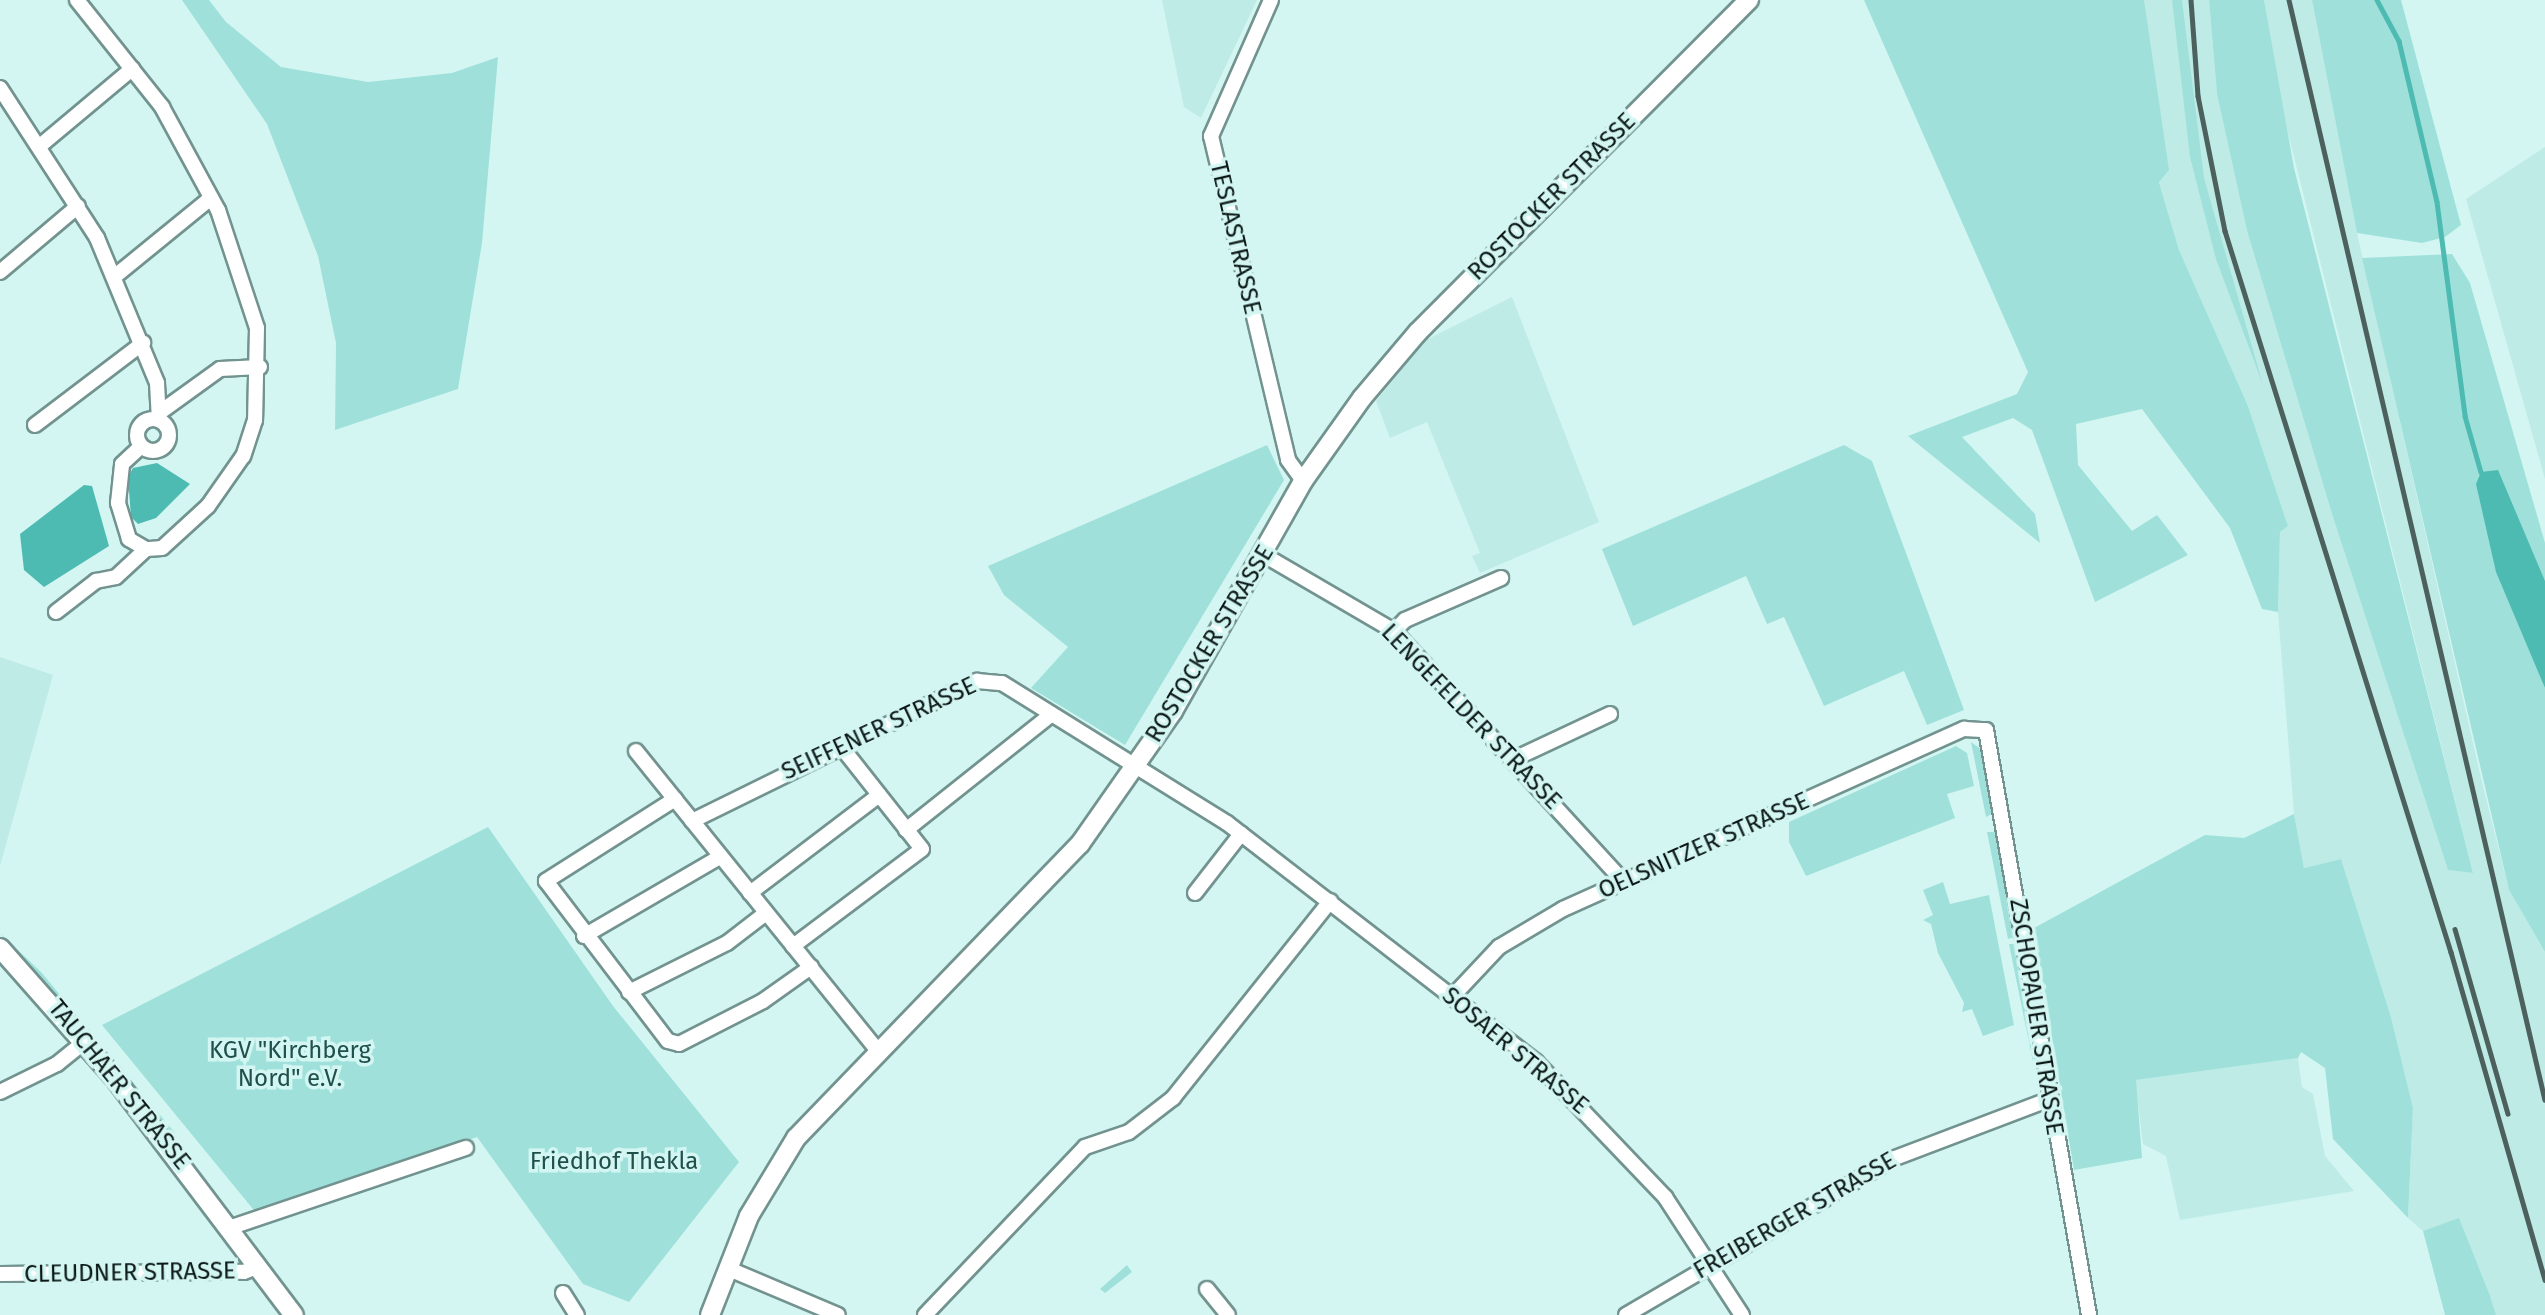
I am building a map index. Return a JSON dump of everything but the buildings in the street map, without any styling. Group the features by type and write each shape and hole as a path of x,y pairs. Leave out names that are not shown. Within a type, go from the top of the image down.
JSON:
{"main road":[{"name":"ROSTOCKER STRASSE","path":"710,1315 749,1216 796,1138 878,1051 1034,899 1137,766 1264,555 1303,481 1418,332 1749,0"},
{"name":"TAUCHAER STRASSE","path":"0,948 84,1042 232,1227 294,1315"}],"street":[{"path":"56,612 96,581 116,577 146,550 162,548 180,534 227,481 255,420 260,367 245,285 211,198 162,107 77,0"},
{"name":"TESLASTRASSE","path":"1271,0 1210,136 1288,460 1303,481"},
{"path":"41,145 132,69"},
{"path":"0,88 41,145 78,206 143,343 159,417 169,431 166,445 154,451 141,446"},
{"path":"114,277 211,198"},
{"path":"0,272 78,206"},
{"path":"35,425 143,343"},
{"path":"146,550 129,539 118,503 122,464 141,446 140,426 159,417 220,369 260,367"},
{"name":"LENGEFELDER STRASSE","path":"1264,555 1394,631 1623,881"},
{"path":"1394,631 1405,620 1501,578"},
{"name":"SEIFFENER STRASSE","path":"692,821 839,745 990,678 1137,766"},
{"path":"906,830 1052,714"},
{"path":"1514,759 1610,714"},
{"name":"OELSNITZER STRASSE","path":"1452,998 1514,936 1623,881 1975,726"},
{"name":"ZSCHOPAUER STRASSE","path":"1975,726 1991,739 2048,1100 2089,1315"},
{"path":"793,946 922,849 839,745"},
{"path":"635,751 878,1051"},
{"name":"SOSAER STRASSE","path":"1137,766 1241,834 1330,901 1452,998 1597,1120 1665,1197 1742,1315"},
{"path":"750,893 878,795"},
{"path":"675,799 644,824 548,877 548,890 668,1041 678,1044 763,1001 811,967"},
{"path":"1195,893 1241,834"},
{"path":"584,936 720,856"},
{"path":"925,1315 1085,1147 1129,1132 1173,1098 1330,901"},
{"path":"629,992 727,943 766,913"},
{"path":"0,1093 57,1064 84,1042"},
{"name":"FREIBERGER STRASSE","path":"1626,1315 1895,1158 2048,1100"},
{"path":"232,1227 466,1149"},
{"name":"CLEUDNER STRASSE","path":"0,1274 244,1272 259,1266"},
{"path":"729,1269 838,1315"},
{"path":"1207,1289 1228,1315"},
{"path":"563,1293 577,1315"}],"shaded area":[{"path":"1162,0 1257,0 1201,118 1184,107"},
{"path":"2134,0 2209,0 2217,94 2247,231 2332,514 2448,870 2473,873 2275,81 2264,0 2312,0 2357,233 2481,778 2509,890 2545,952 2545,1315 2496,1315 2459,1219 2423,1231 2408,1218 2413,1108 2391,1017 2341,859 2304,868 2294,814 2278,612 2280,531 2288,526 2248,406 2179,250 2159,181"},
{"path":"2545,147 2545,479 2466,199"},
{"path":"1512,297 1599,522 1480,573 1472,556 1480,553 1427,422 1390,438 1376,401 1426,340"},
{"path":"157,463 190,484 156,518 138,524 131,517 128,477 133,468"},
{"path":"2498,470 2545,581 2545,688 2496,572 2476,484 2481,472"},
{"path":"84,485 92,486 109,546 44,587 24,570 20,534"},
{"path":"0,657 53,675 0,866"},
{"path":"2298,1058 2302,1087 2313,1094 2325,1156 2354,1191 2180,1220 2166,1156 2143,1144 2135,1080"}],"green space":[{"path":"182,0 209,0 226,22 281,67 368,82 452,73 498,57 482,243 458,389 335,430 336,343 318,256 267,124"},
{"path":"1864,0 2144,0 2169,170 2159,182 2179,250 2248,406 2288,526 2280,532 2278,612 2262,609 2230,528 2142,409 2076,424 2078,465 2132,531 2157,515 2188,555 2095,602 2032,430 2013,418 1962,437 2035,514 2040,543 1908,436 2017,394 2028,372"},
{"path":"2172,0 2182,0 2204,178 2263,385 2216,259 2190,157"},
{"path":"2209,0 2264,0 2294,168 2473,873 2448,870 2332,514 2247,231 2217,94"},
{"path":"2312,0 2401,0 2461,225 2445,237 2422,243 2357,233"},
{"path":"2452,254 2470,283 2545,543 2545,581 2476,484 2545,688 2545,952 2509,890 2362,258"},
{"path":"1267,445 1284,480 1125,745 1031,688 1068,647 1004,595 988,566"},
{"path":"1844,445 1872,461 1964,710 1927,725 1904,671 1824,706 1784,617 1767,624 1746,576 1633,626 1602,549"},
{"path":"1971,742 1985,752 1995,812 1986,817"},
{"path":"1956,746 1967,753 1974,786 1947,794 1955,818 1806,876 1789,842 1789,822"},
{"path":"2294,814 2304,868 2341,859 2391,1017 2413,1108 2408,1218 2333,1139 2325,1068 2301,1052 2298,1058 2136,1080 2142,1158 2074,1170 2034,928 2205,835 2244,838"},
{"path":"488,827 613,1006 739,1162 629,1302 583,1284 477,1137 257,1214 102,1025"},
{"path":"1987,832 1998,832 2015,937 2008,939"},
{"path":"1943,882 1950,904 1989,895 2014,1025 1983,1036 1972,1009 1962,1012 1964,1003 1938,953 1931,924 1923,920 1933,915 1923,890"},
{"path":"0,933 41,972 175,1133 172,1136"},
{"path":"2009,944 2016,944 2035,1072"},
{"path":"2459,1218 2496,1315 2445,1315 2423,1231"},
{"path":"1127,1265 1132,1272 1105,1293 1100,1289"}],"waterway":[{"path":"2377,0 2399,41 2437,202 2465,416 2481,472"}],"railway":[{"path":"2191,0 2198,96 2225,231 2451,952 2545,1280"},
{"path":"2289,0 2545,1100"},
{"path":"2455,929 2508,1114"}],"park label":[{"name":"KGV \"Kirchberg Nord\" e.V.","path":"290,1065"},
{"name":"Friedhof Thekla","path":"614,1162"}]}
